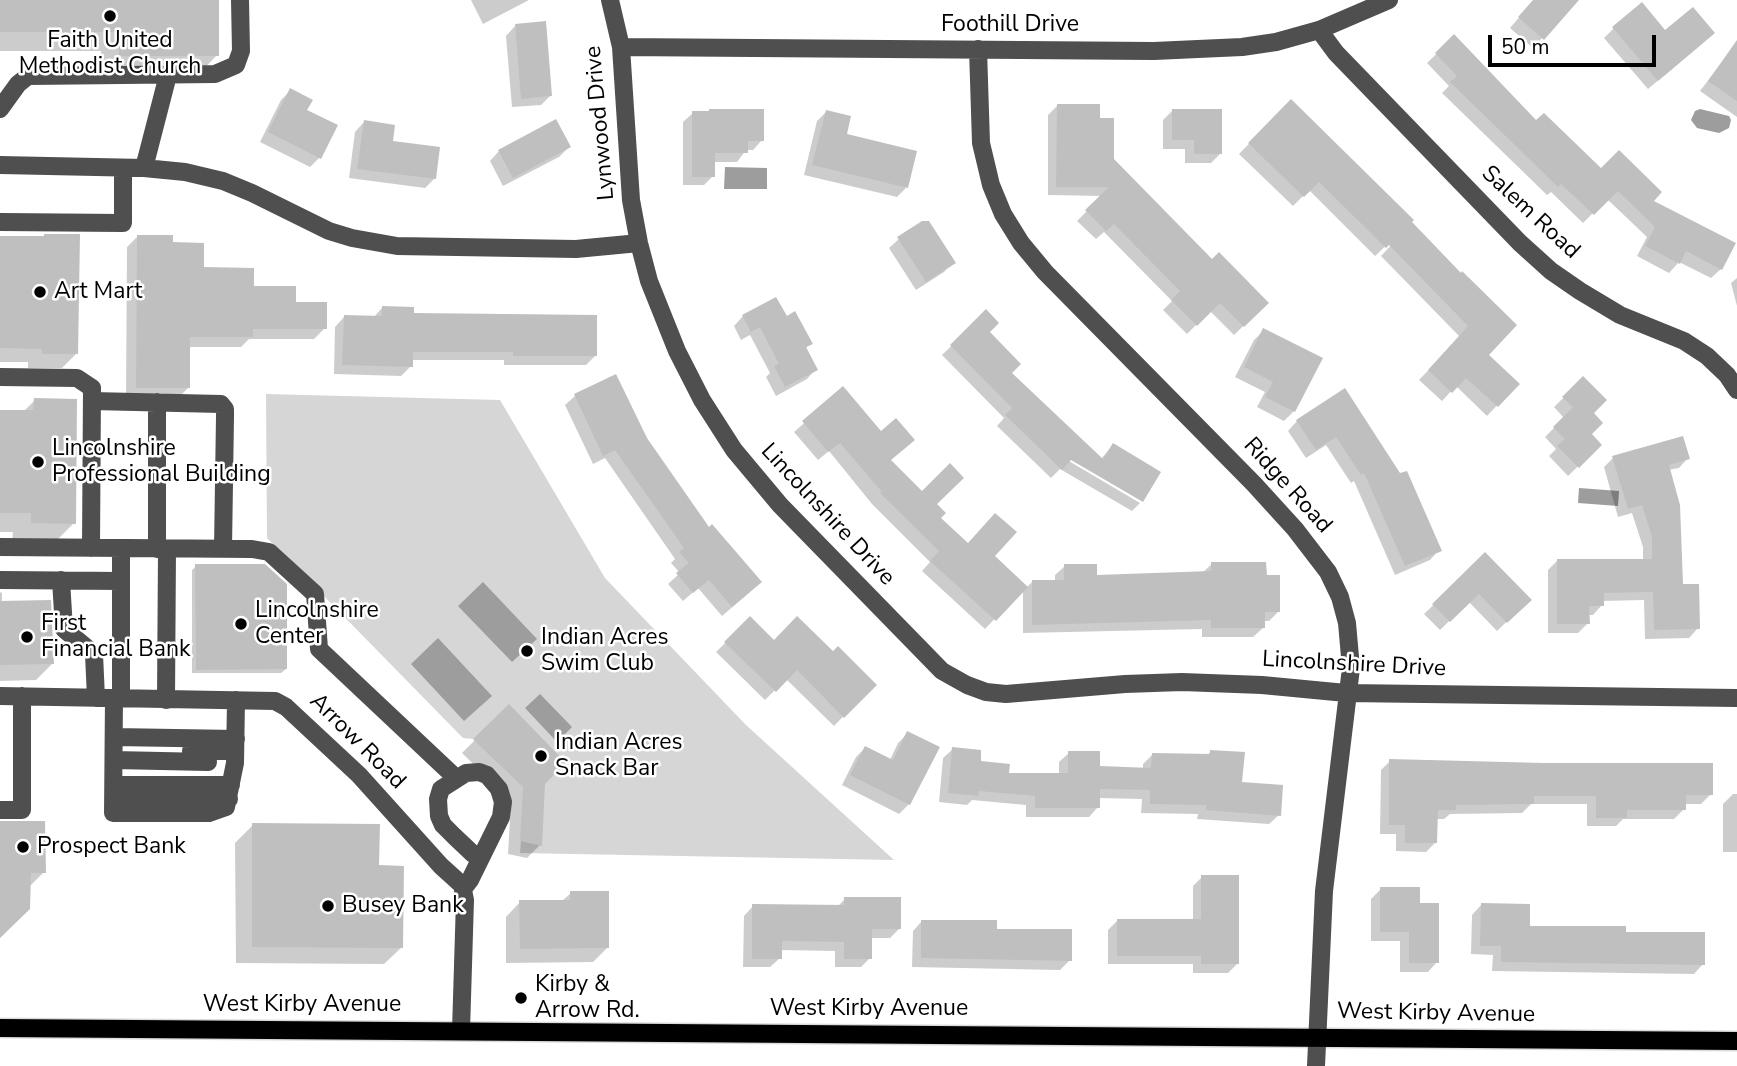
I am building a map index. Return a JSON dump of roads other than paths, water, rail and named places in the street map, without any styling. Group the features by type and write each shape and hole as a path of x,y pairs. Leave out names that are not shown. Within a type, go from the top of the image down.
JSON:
{"main road":[{"name":"West Kirby Avenue","path":"0,1028 1737,1041"}],"street":[{"path":"2,102 28,76 215,74 236,65 241,51 240,0"},
{"name":"Lynwood Drive","path":"610,0 621,47 627,159 639,243"},
{"name":"Foothill Drive","path":"621,47 1154,51 1242,47 1276,42 1319,30 1390,0"},
{"name":"Salem Road","path":"1319,30 1336,53 1520,243 1551,271 1620,315 1684,341 1707,356 1727,375 1737,390"},
{"name":"Ridge Road","path":"978,49 981,143 991,185 1003,214 1021,243 1045,272 1254,484 1314,551 1340,597 1347,623 1351,668 1324,891 1316,1066"},
{"path":"144,168 169,75"},
{"path":"0,165 123,167 185,172 223,181 251,192 329,231 352,239 397,246 576,249 639,243"},
{"path":"0,222 124,223 123,167"},
{"name":"Lincolnshire Drive","path":"639,243 649,281 677,351 702,400 734,450 780,505 942,671 967,685 986,692 1006,694 1182,682 1346,692 1737,698"},
{"path":"0,377 77,378 92,388 91,548"},
{"path":"92,401 221,404 225,409 223,549"},
{"path":"157,401 166,700"},
{"path":"0,547 223,549 269,552 316,594 319,649 456,778"},
{"path":"121,548 121,581 110,699 114,767 113,813 209,813 226,807 233,769 236,700"},
{"path":"0,580 121,581"},
{"path":"61,580 64,629 94,654 110,699"},
{"name":"Arrow Road","path":"0,695 275,701 295,713 359,775 463,889"},
{"path":"0,810 22,810 22,696"},
{"path":"114,767 233,769"},
{"path":"114,767 233,769"},
{"path":"461,1031 463,889 481,856 501,817 503,802 499,789 487,775 479,772 466,773 441,789 438,799 439,816 443,825 454,836 473,854 481,856"}],"place":[{"name":"Faith United Methodist Church","path":"110,16"},
{"name":"Art Mart","path":"40,292"},
{"name":"Lincolnshire Professional Building","path":"38,462"},
{"name":"Lincolnshire Center","path":"241,624"},
{"name":"First Financial Bank","path":"27,637"},
{"name":"Indian Acres Swim Club","path":"527,651"},
{"name":"Indian Acres Snack Bar","path":"541,756"},
{"name":"Prospect Bank","path":"23,847"},
{"name":"Busey Bank","path":"328,906"},
{"name":"Kirby & Arrow Rd.","path":"521,998"}]}
